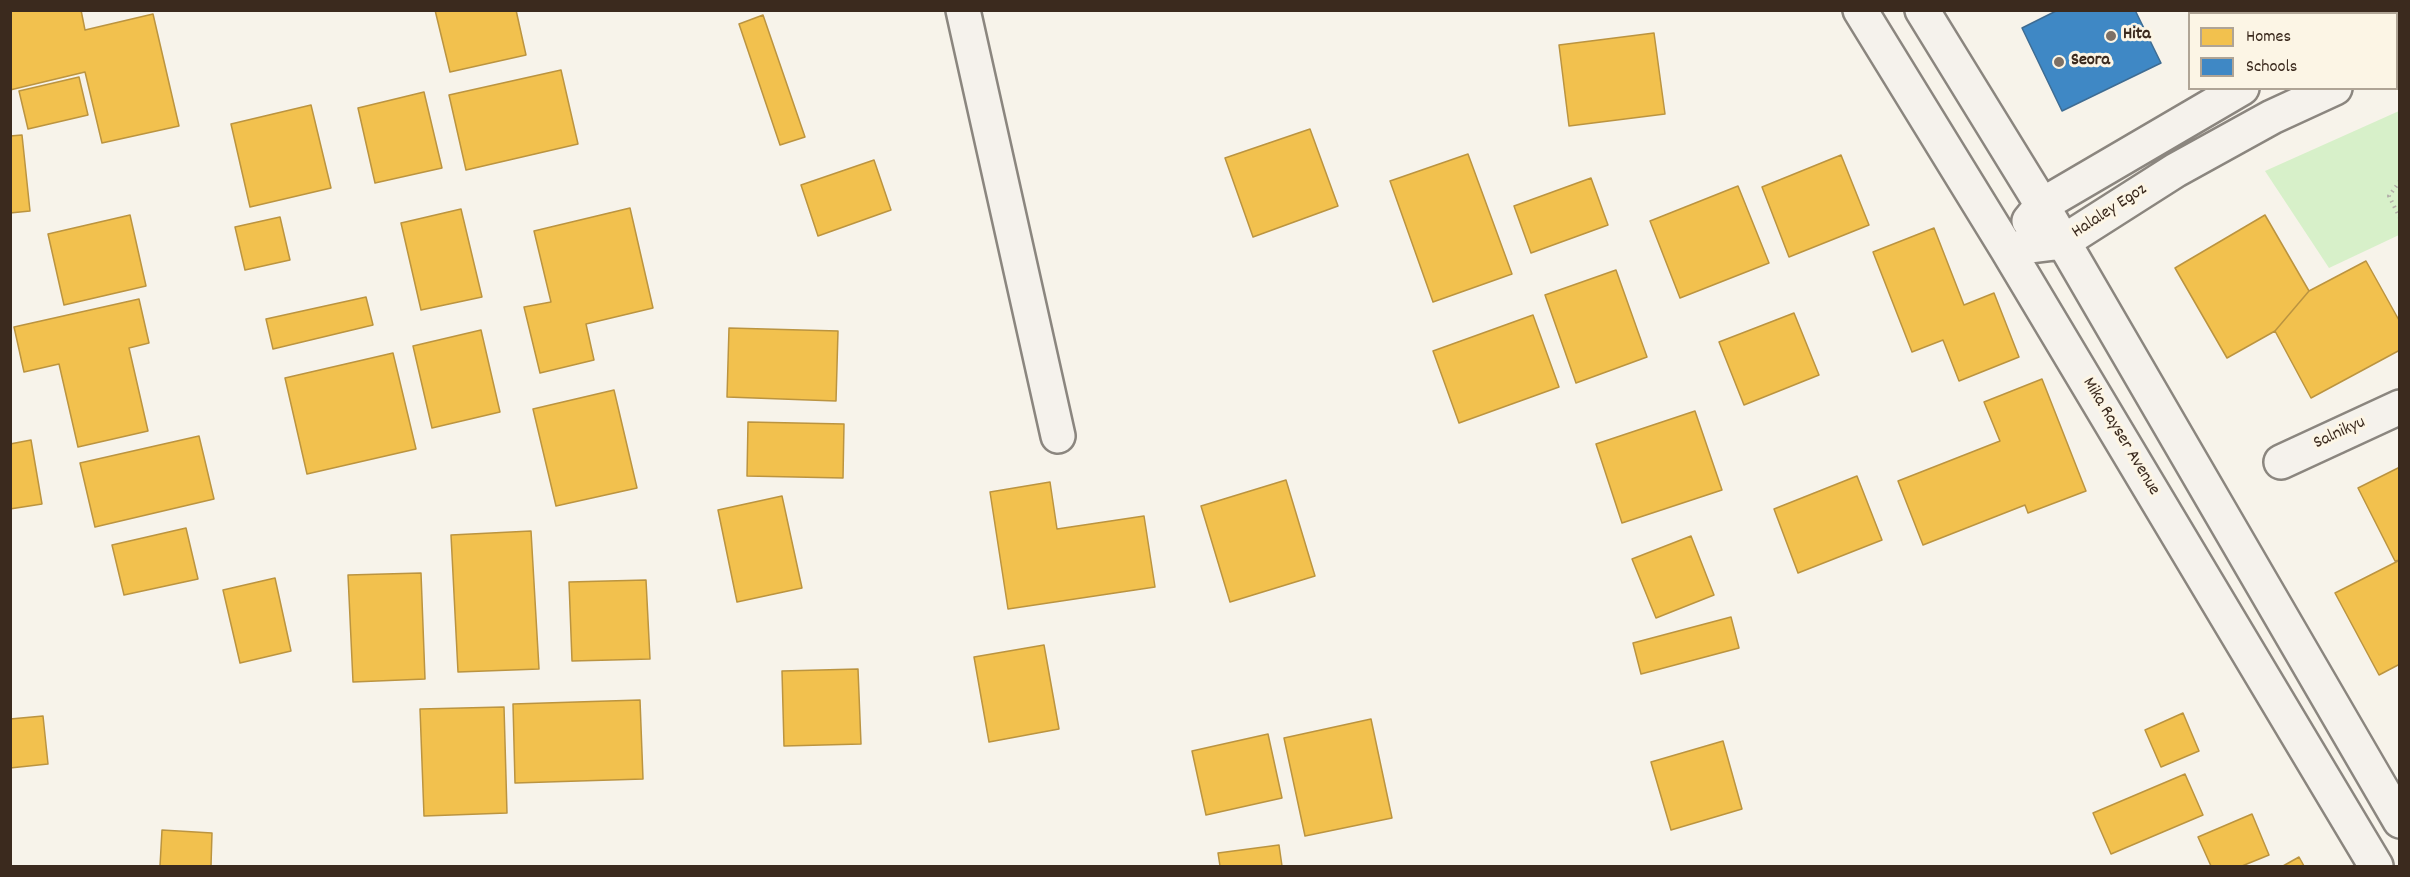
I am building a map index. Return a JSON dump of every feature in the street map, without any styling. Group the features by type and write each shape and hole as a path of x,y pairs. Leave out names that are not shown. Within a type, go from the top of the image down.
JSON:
{"street":[{"path":"963,10 1058,436"},
{"name":"Mika Rayser Avenue","path":"1860,10 2007,249 2376,867"},
{"path":"1922,10 2042,205 2400,821"},
{"path":"2007,249 2042,205 2239,90"},
{"name":"Halaley Egoz","path":"2007,249 2063,242 2176,170 2272,117 2331,90"},
{"name":"Salnikyu","path":"2281,462 2400,407"}],"path":[{"path":"2400,181 2389,195 2400,218"}],"green space":[{"path":"2399,111 2399,235 2329,268 2265,171"}],"building: Homes":[{"path":"10,10 81,10 85,30 153,14 179,126 102,143 85,72 10,90"},
{"path":"435,10 516,10 526,55 450,72"},
{"path":"2193,10 2214,10 2210,12 2194,12"},
{"path":"763,15 805,137 780,145 739,24"},
{"path":"1654,33 1665,114 1569,126 1559,45"},
{"path":"561,70 578,144 466,170 449,95"},
{"path":"79,77 88,115 28,129 19,91"},
{"path":"424,92 442,168 375,183 358,108"},
{"path":"311,105 331,188 250,207 231,124"},
{"path":"1310,129 1338,206 1253,237 1225,158"},
{"path":"22,135 30,211 10,213 10,136"},
{"path":"1468,154 1512,274 1433,302 1390,181"},
{"path":"1841,155 1869,225 1789,257 1762,187"},
{"path":"874,160 891,210 818,236 801,185"},
{"path":"1591,178 1608,225 1531,253 1514,206"},
{"path":"1738,186 1769,263 1680,298 1650,221"},
{"path":"630,208 653,308 586,324 594,360 540,373 524,307 551,302 534,231"},
{"path":"461,209 482,297 421,310 401,223"},
{"path":"130,215 146,286 64,305 48,234"},
{"path":"2265,215 2309,291 2275,331 2227,358 2175,268"},
{"path":"280,217 290,260 245,270 235,227"},
{"path":"1934,228 1964,305 1994,293 2019,357 1959,381 1943,340 1912,352 1873,252"},
{"path":"2366,261 2400,322 2400,350 2311,398 2275,331 2309,291"},
{"path":"1616,270 1647,357 1576,383 1545,295"},
{"path":"366,297 373,325 273,349 266,319"},
{"path":"139,299 149,343 129,348 148,431 78,447 59,364 24,372 14,327"},
{"path":"1794,313 1819,375 1744,405 1719,342"},
{"path":"1533,315 1559,387 1459,423 1433,351"},
{"path":"729,328 838,331 836,401 727,397"},
{"path":"481,330 500,412 432,428 413,346"},
{"path":"393,353 416,449 307,474 285,378"},
{"path":"2042,379 2086,491 2028,513 2025,505 1923,545 1898,481 2000,441 1984,402"},
{"path":"614,390 637,488 556,506 533,409"},
{"path":"1695,411 1722,490 1622,523 1596,444"},
{"path":"748,422 844,424 843,478 747,476"},
{"path":"199,436 214,499 95,527 80,463"},
{"path":"31,440 42,504 10,509 10,444"},
{"path":"2400,467 2400,560 2395,561 2358,488"},
{"path":"1857,476 1882,540 1798,573 1774,509"},
{"path":"1286,480 1315,576 1230,602 1201,506"},
{"path":"1050,482 1057,529 1144,516 1155,587 1008,609 990,492"},
{"path":"782,496 802,588 737,602 718,510"},
{"path":"186,528 198,579 124,595 112,545"},
{"path":"531,531 539,669 458,672 451,535"},
{"path":"1691,536 1714,595 1656,618 1632,559"},
{"path":"2400,560 2400,664 2379,675 2335,593"},
{"path":"421,573 425,679 353,682 348,575"},
{"path":"275,578 291,651 240,663 223,590"},
{"path":"646,580 650,659 572,661 569,582"},
{"path":"1731,617 1739,648 1641,674 1633,643"},
{"path":"1044,645 1059,729 989,742 974,657"},
{"path":"858,669 861,744 784,746 782,671"},
{"path":"640,700 643,779 515,783 513,704"},
{"path":"504,707 507,813 424,816 420,709"},
{"path":"2183,713 2199,751 2161,767 2145,730"},
{"path":"43,716 48,764 10,768 10,719"},
{"path":"1371,719 1392,818 1305,836 1284,738"},
{"path":"1268,734 1282,798 1206,815 1192,751"},
{"path":"1723,741 1742,809 1671,830 1651,762"},
{"path":"2185,774 2203,815 2111,854 2093,813"},
{"path":"2252,814 2269,855 2242,866 2211,866 2198,837"},
{"path":"162,830 212,833 211,866 160,866"},
{"path":"1279,845 1282,866 1220,866 1218,853"},
{"path":"2299,857 2304,866 2283,866"}],"building: Schools":[{"path":"2058,10 2135,10 2161,63 2062,111 2022,28"}],"place":[{"name":"Hita","path":"2111,36"},
{"name":"Seora","path":"2059,62"}]}
